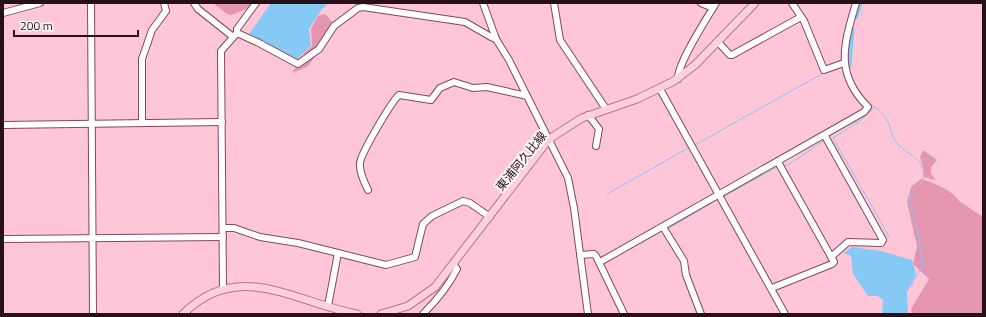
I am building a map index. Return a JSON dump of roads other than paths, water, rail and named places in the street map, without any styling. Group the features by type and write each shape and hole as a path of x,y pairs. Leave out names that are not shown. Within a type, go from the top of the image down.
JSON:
{"main road":[{"name":"東浦阿久比線","path":"381,314 408,306 428,293 490,217 549,139 575,122 660,89 678,79 695,65 756,3"},
{"path":"183,314 202,299 223,289 242,286 261,286 357,314"}],"street":[{"path":"3,13 40,3"},
{"path":"91,3 93,314"},
{"path":"142,123 142,59 152,30 166,11 164,3"},
{"path":"194,3 198,10 235,35 250,38 298,64 321,48 334,26 358,8 363,7 465,22 496,39"},
{"path":"223,289 221,51 235,35 237,29 256,3"},
{"path":"483,3 496,39 562,164 571,189 588,314"},
{"path":"554,3 560,40 606,109"},
{"path":"678,79 677,72 693,41 714,6 701,3"},
{"path":"792,3 801,17 824,70 844,63"},
{"path":"600,262 860,116 868,107 854,89 846,72 844,63 849,27 856,3"},
{"path":"718,42 730,55 732,55 801,17"},
{"path":"368,190 360,167 361,156 399,95 430,100 440,88 454,82 473,88 487,87 526,96"},
{"path":"660,89 786,314"},
{"path":"588,116 599,129 596,146"},
{"path":"3,125 222,122"},
{"path":"825,136 883,241 880,243 848,242 831,256"},
{"path":"772,288 834,262 778,162"},
{"path":"223,228 234,228 260,237 298,242 392,265 415,257 423,224 432,216 460,202 470,203 490,217"},
{"path":"663,226 684,261 686,275 701,314"},
{"path":"3,239 222,237"},
{"path":"328,306 338,253"},
{"path":"580,255 594,254 600,262 624,314"},
{"path":"423,314 443,293 457,268 453,264"}],"water":[{"path":"271,3 329,3 322,9 309,29 311,46 297,59 249,34"},
{"path":"852,247 881,251 912,260 916,275 907,292 908,314 882,314 883,300 878,296 868,296 853,274 851,256 844,253"}],"waterway":[{"path":"855,16 859,3"},
{"path":"848,65 851,30"},
{"path":"695,145 825,72"},
{"path":"852,80 858,89"},
{"path":"865,100 884,115 897,143 916,159 923,168 923,181 913,191 909,200 918,234 923,264 911,286 909,286"},
{"path":"875,107 860,121 833,138 890,238"},
{"path":"784,166 788,165 825,140"},
{"path":"607,194 690,147"},
{"path":"724,196 777,167"},
{"path":"668,229 719,198"}]}
